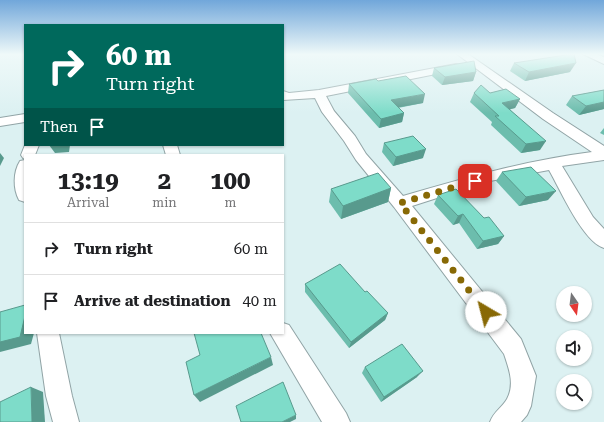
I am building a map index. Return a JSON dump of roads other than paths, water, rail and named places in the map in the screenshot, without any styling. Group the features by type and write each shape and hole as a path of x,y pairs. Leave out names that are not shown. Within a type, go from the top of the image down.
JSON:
{"street":[{"path":"284,96 287,97 319,94 421,74"},
{"path":"489,74 604,154"},
{"path":"319,94 328,112 350,139 361,158 400,203 513,347 524,376 518,406 503,422"},
{"path":"0,122 24,118"},
{"path":"400,203 489,176 553,164 564,160 604,154"},
{"path":"553,164 586,222 604,241"},
{"path":"24,169 22,177 24,190"},
{"path":"48,334 59,396 66,422"},
{"path":"282,334 337,422"}]}
